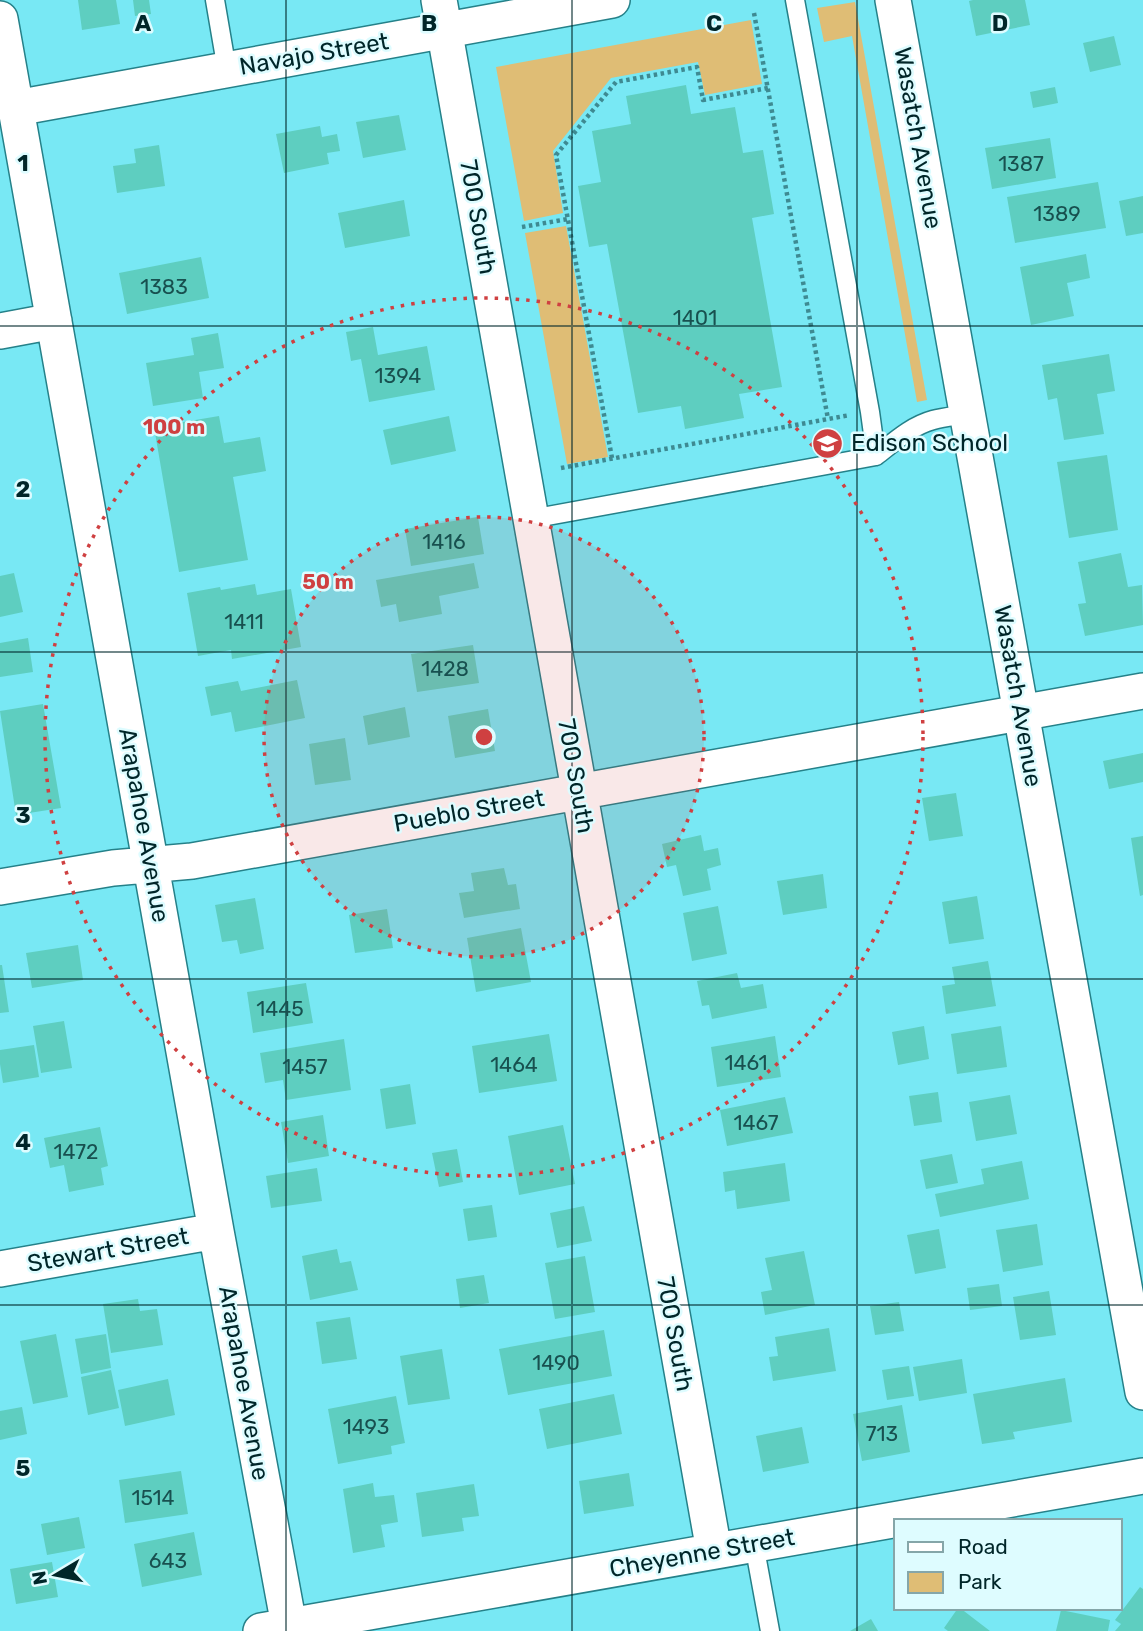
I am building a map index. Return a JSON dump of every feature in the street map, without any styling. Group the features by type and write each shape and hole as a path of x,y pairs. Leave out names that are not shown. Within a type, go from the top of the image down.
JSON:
{"street":[{"name":"Navajo Street","path":"8,109 227,69 442,15 612,0"},
{"name":"Wasatch Avenue","path":"893,0 1143,1392"},
{"name":"700 South","path":"442,15 714,1551"},
{"name":"Arapahoe Avenue","path":"0,19 8,109 54,321 216,1231 280,1629"},
{"path":"0,331 54,321"},
{"name":"Pueblo Street","path":"0,887 113,868 192,860 1143,691"},
{"name":"Stewart Street","path":"0,1269 216,1231"},
{"name":"Cheyenne Street","path":"897,1519 1143,1476"},
{"name":"Cheyenne Street","path":"280,1629 894,1520"}],"lane":[{"path":"215,0 227,69"},
{"path":"795,0 876,456"},
{"path":"531,519 876,456 917,426 933,420 967,414"},
{"path":"754,1544 770,1631"}],"path":[{"path":"754,13 828,419"},
{"path":"612,458 555,155 616,82 697,67 703,100 768,88"},
{"path":"522,227 568,219"},
{"path":"561,468 854,414"}],"green space":[{"path":"855,2 927,400 917,402 852,36 824,42 817,8"},
{"path":"751,20 762,84 705,95 698,62 611,78 553,151 563,213 524,221 496,67"},
{"path":"566,226 608,457 567,464 525,233"}],"building":[{"path":"78,0 116,0 120,24 82,30"},
{"path":"133,0 149,0 151,14 135,16"},
{"path":"1025,0 1030,25 976,36 969,1"},
{"path":"1114,36 1121,65 1090,72 1083,43"},
{"path":"686,85 691,114 735,107 743,153 763,150 774,214 752,218 782,387 739,394 744,418 685,429 681,406 638,413 607,244 589,247 578,186 601,182 592,131 631,124 626,96"},
{"path":"1055,87 1058,103 1033,108 1030,92"},
{"path":"399,115 406,150 363,158 356,122"},
{"path":"320,126 322,137 337,134 340,151 327,153 329,164 284,173 276,134"},
{"path":"1050,138 1056,178 992,189 985,148"},
{"path":"159,145 165,186 117,193 113,166 136,163 134,149"},
{"path":"1098,182 1106,228 1015,243 1007,197"},
{"path":"1143,196 1143,233 1126,236 1119,201"},
{"path":"404,200 410,236 345,248 338,213"},
{"path":"1086,254 1090,278 1067,283 1074,316 1031,325 1020,267"},
{"path":"201,257 209,298 127,314 119,273"},
{"path":"373,327 378,355 427,346 435,390 369,402 361,359 351,361 346,332"},
{"path":"218,333 224,368 199,372 203,398 153,406 146,363 194,355 191,338"},
{"path":"1109,354 1115,391 1097,394 1104,434 1064,440 1057,398 1048,400 1042,365"},
{"path":"219,416 224,443 260,437 266,471 233,477 248,560 179,572 154,427"},
{"path":"449,416 456,451 391,465 383,430"},
{"path":"1107,455 1118,530 1069,538 1057,462"},
{"path":"478,517 484,554 411,566 405,529"},
{"path":"1121,553 1128,587 1142,585 1143,625 1085,636 1078,604 1086,603 1078,562"},
{"path":"474,563 479,588 439,596 442,614 399,622 396,604 381,607 376,580"},
{"path":"14,573 23,612 0,617 0,576"},
{"path":"255,584 257,595 291,589 301,647 232,659 231,650 198,656 187,593"},
{"path":"28,638 33,672 0,677 0,643"},
{"path":"473,645 479,683 417,692 411,654"},
{"path":"297,680 305,718 235,732 231,712 211,716 205,687 238,681 241,691"},
{"path":"43,704 61,808 16,815 0,711"},
{"path":"405,707 410,737 368,745 363,716"},
{"path":"488,709 495,751 455,758 448,716"},
{"path":"345,738 351,780 315,785 309,744"},
{"path":"1143,753 1143,782 1109,789 1103,761"},
{"path":"956,793 963,836 929,841 922,798"},
{"path":"701,835 704,851 718,848 721,865 707,869 711,890 683,896 676,865 667,867 662,844"},
{"path":"1143,836 1143,895 1140,896 1131,838"},
{"path":"504,868 508,885 516,884 520,909 464,918 459,893 474,891 471,873"},
{"path":"823,874 827,908 783,915 777,881"},
{"path":"977,896 984,939 949,944 942,902"},
{"path":"255,898 264,949 240,954 237,940 222,942 215,905"},
{"path":"718,906 727,954 692,961 683,913"},
{"path":"387,909 393,948 355,953 349,915"},
{"path":"521,928 531,982 476,992 467,938"},
{"path":"78,945 83,980 32,988 26,953"},
{"path":"988,961 996,1006 946,1014 942,986 955,984 952,967"},
{"path":"0,965 9,1012 0,1013"},
{"path":"737,973 741,988 763,984 767,1008 712,1019 709,1005 702,1006 697,981"},
{"path":"306,983 313,1023 253,1033 247,992"},
{"path":"64,1021 72,1068 41,1073 33,1026"},
{"path":"924,1026 929,1059 898,1065 892,1032"},
{"path":"1001,1026 1007,1067 957,1074 951,1034"},
{"path":"549,1034 557,1081 479,1093 472,1046"},
{"path":"775,1036 781,1077 717,1087 711,1047"},
{"path":"344,1039 351,1090 286,1100 283,1080 265,1083 260,1053"},
{"path":"34,1045 39,1077 3,1083 0,1050"},
{"path":"410,1084 416,1124 386,1129 380,1089"},
{"path":"938,1092 942,1122 914,1126 909,1096"},
{"path":"1010,1095 1017,1134 976,1141 969,1102"},
{"path":"785,1097 793,1133 727,1146 720,1110"},
{"path":"323,1115 329,1156 288,1163 281,1122"},
{"path":"563,1125 575,1184 519,1195 508,1136"},
{"path":"100,1127 108,1166 101,1168 104,1185 69,1192 64,1165 50,1168 44,1138"},
{"path":"457,1149 463,1182 439,1187 432,1153"},
{"path":"952,1154 958,1183 926,1189 920,1160"},
{"path":"1022,1161 1029,1199 940,1217 935,1194 984,1184 981,1169"},
{"path":"785,1163 790,1201 737,1209 735,1190 725,1192 723,1172"},
{"path":"317,1168 322,1201 271,1208 266,1176"},
{"path":"492,1205 497,1237 468,1241 463,1209"},
{"path":"584,1206 592,1241 557,1248 550,1213"},
{"path":"1037,1224 1043,1265 1003,1272 996,1230"},
{"path":"939,1229 946,1268 915,1274 907,1235"},
{"path":"337,1249 340,1263 351,1261 358,1290 310,1300 302,1256"},
{"path":"804,1251 815,1305 765,1315 761,1292 772,1290 765,1258"},
{"path":"585,1256 595,1312 555,1319 545,1263"},
{"path":"484,1275 489,1303 460,1308 456,1279"},
{"path":"999,1284 1002,1306 970,1310 967,1288"},
{"path":"1049,1291 1056,1335 1020,1340 1013,1297"},
{"path":"138,1299 140,1311 157,1309 163,1345 111,1353 103,1304"},
{"path":"899,1302 904,1331 875,1335 870,1306"},
{"path":"350,1317 357,1359 322,1364 316,1322"},
{"path":"829,1328 836,1371 773,1381 769,1357 778,1356 775,1337"},
{"path":"604,1330 612,1376 508,1395 499,1349"},
{"path":"56,1334 68,1397 33,1404 20,1341"},
{"path":"106,1334 111,1368 81,1374 75,1339"},
{"path":"442,1349 450,1399 408,1405 400,1356"},
{"path":"962,1359 967,1393 919,1401 913,1367"},
{"path":"909,1366 914,1396 887,1400 882,1370"},
{"path":"111,1370 119,1408 88,1415 81,1377"},
{"path":"1065,1378 1072,1422 1013,1432 1015,1439 982,1444 973,1394"},
{"path":"168,1379 175,1415 125,1426 118,1390"},
{"path":"614,1394 622,1434 547,1449 539,1409"},
{"path":"396,1396 405,1443 391,1446 392,1454 338,1464 328,1409"},
{"path":"902,1405 910,1452 862,1461 853,1414"},
{"path":"22,1407 27,1434 0,1440 0,1411"},
{"path":"802,1427 809,1463 763,1472 756,1436"},
{"path":"181,1471 188,1514 125,1523 119,1480"},
{"path":"629,1473 634,1506 584,1514 579,1481"},
{"path":"373,1483 375,1497 394,1495 398,1522 381,1525 385,1547 353,1553 343,1489"},
{"path":"474,1484 479,1516 462,1518 464,1531 422,1537 416,1493"},
{"path":"79,1517 85,1548 47,1555 41,1524"},
{"path":"194,1532 202,1575 142,1587 134,1544"},
{"path":"52,1562 58,1597 16,1604 10,1569"},
{"path":"1140,1587 1143,1589 1143,1631 1115,1631 1121,1624 1115,1620"},
{"path":"957,1610 963,1610 990,1631 948,1631 944,1628"},
{"path":"1061,1610 1110,1620 1108,1631 1056,1631"},
{"path":"871,1619 878,1631 850,1631"}],"place":[{"name":"Edison School","path":"828,443"}]}
